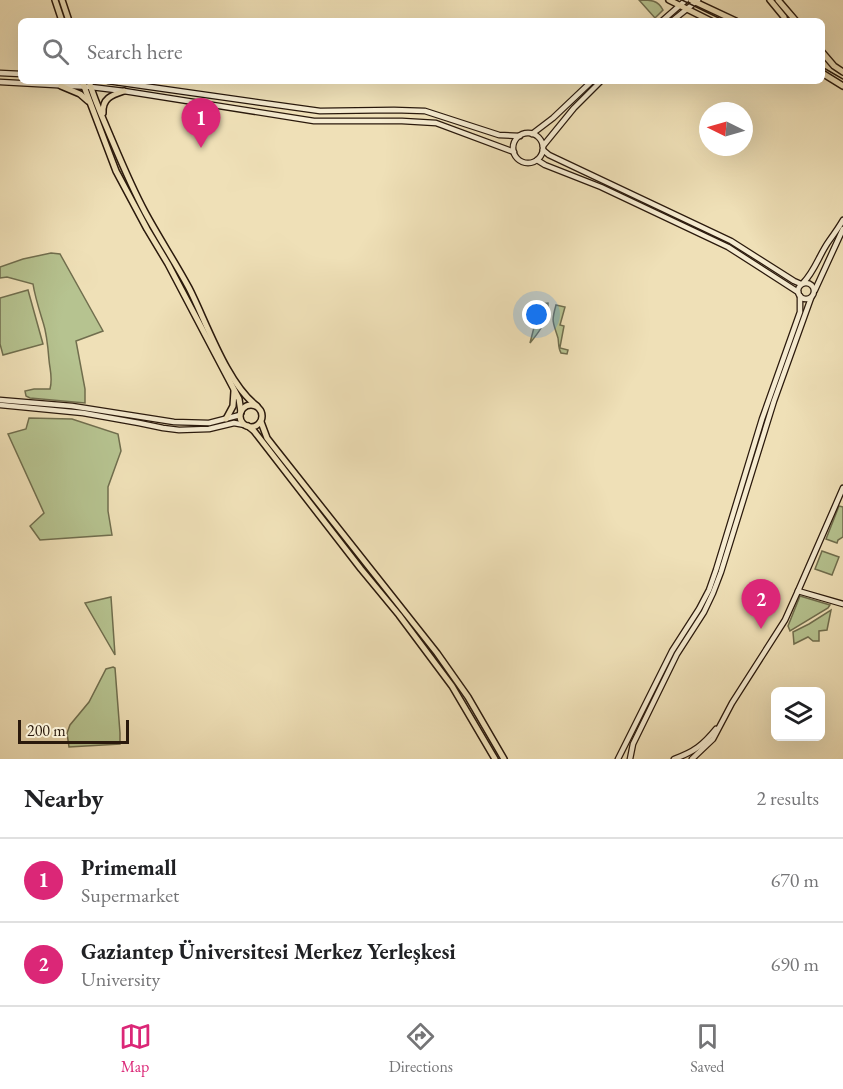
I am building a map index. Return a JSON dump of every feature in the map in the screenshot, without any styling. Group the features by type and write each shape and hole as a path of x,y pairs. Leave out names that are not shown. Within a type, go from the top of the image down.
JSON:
{"main road":[{"path":"56,0 61,5"},
{"path":"669,0 704,18"},
{"path":"770,0 784,18"},
{"path":"778,0 793,18"},
{"path":"692,1 729,18"},
{"path":"825,56 834,66"},
{"path":"825,62 843,72"},
{"path":"825,75 843,86"},
{"path":"83,84 116,171 239,399 241,419 254,431 399,615 452,686 495,759"},
{"path":"90,84 121,162 145,213 167,248 242,392 262,412 261,422 267,438 443,661 468,697 504,759"},
{"path":"61,86 80,94 90,104"},
{"path":"104,121 102,110 106,99 124,91"},
{"path":"226,419 233,406 234,390"},
{"path":"241,413 243,408 250,405 257,406"},
{"path":"246,426 255,426 261,422"}],"street":[{"path":"666,18 680,6 692,1"},
{"path":"676,18 686,10 692,1"},
{"path":"0,73 18,74"},
{"path":"0,82 18,83"},
{"path":"30,84 61,86 90,84 314,121 436,123 514,152"},
{"path":"131,84 320,111 425,111 499,135 532,134 540,140 549,155 731,241 794,282 811,284 814,290"},
{"path":"532,134 553,118 589,84"},
{"path":"520,136 514,143 514,152 518,159 522,162 537,160 543,148 574,108 598,84"},
{"path":"537,160 601,187 728,247 805,299 811,298"},
{"path":"630,759 632,749 677,654 704,612 713,593 774,401 814,290 843,220"},
{"path":"618,759 672,651 709,590 762,419 800,312 799,288 812,274 828,241 843,229"},
{"path":"0,400 72,406 174,423 199,423 226,419 241,413"},
{"path":"0,405 83,413 171,429 199,430 234,423 246,426"},
{"path":"692,759 713,739 785,620 843,488"},
{"path":"798,591 843,604"},
{"path":"674,759 687,755 704,743 721,723"},
{"path":"632,749 634,759"}],"green space":[{"path":"639,0 654,1 663,10 655,18"},
{"path":"51,253 60,254 103,331 76,341 85,389 85,403 26,396 25,391 50,389 51,378 45,331 33,284 7,277 0,278 0,267"},
{"path":"28,290 43,344 3,355 0,344 0,298"},
{"path":"548,303 545,320 530,343 540,304"},
{"path":"556,305 565,307 560,325 564,326 560,348 568,350 567,354 561,353 559,348 553,319"},
{"path":"29,418 72,419 118,434 121,451 108,487 108,511 112,535 40,540 30,526 44,513 8,434 26,429"},
{"path":"839,506 843,507 843,537 837,543 826,539"},
{"path":"822,551 839,557 832,575 815,569"},
{"path":"800,596 830,605 790,631 788,626"},
{"path":"111,597 115,655 85,603"},
{"path":"831,610 827,630 819,631 819,641 813,641 808,637 794,644 793,632"},
{"path":"115,668 120,744 69,747 67,733 70,725 89,702 106,669"}],"tram line":[{"path":"682,0 719,18"},
{"path":"825,69 843,79"}],"place":[{"name":"Primemall","path":"201,148"},
{"name":"Gaziantep Üniversitesi Merkez Yerleşkesi","path":"761,629"}]}
